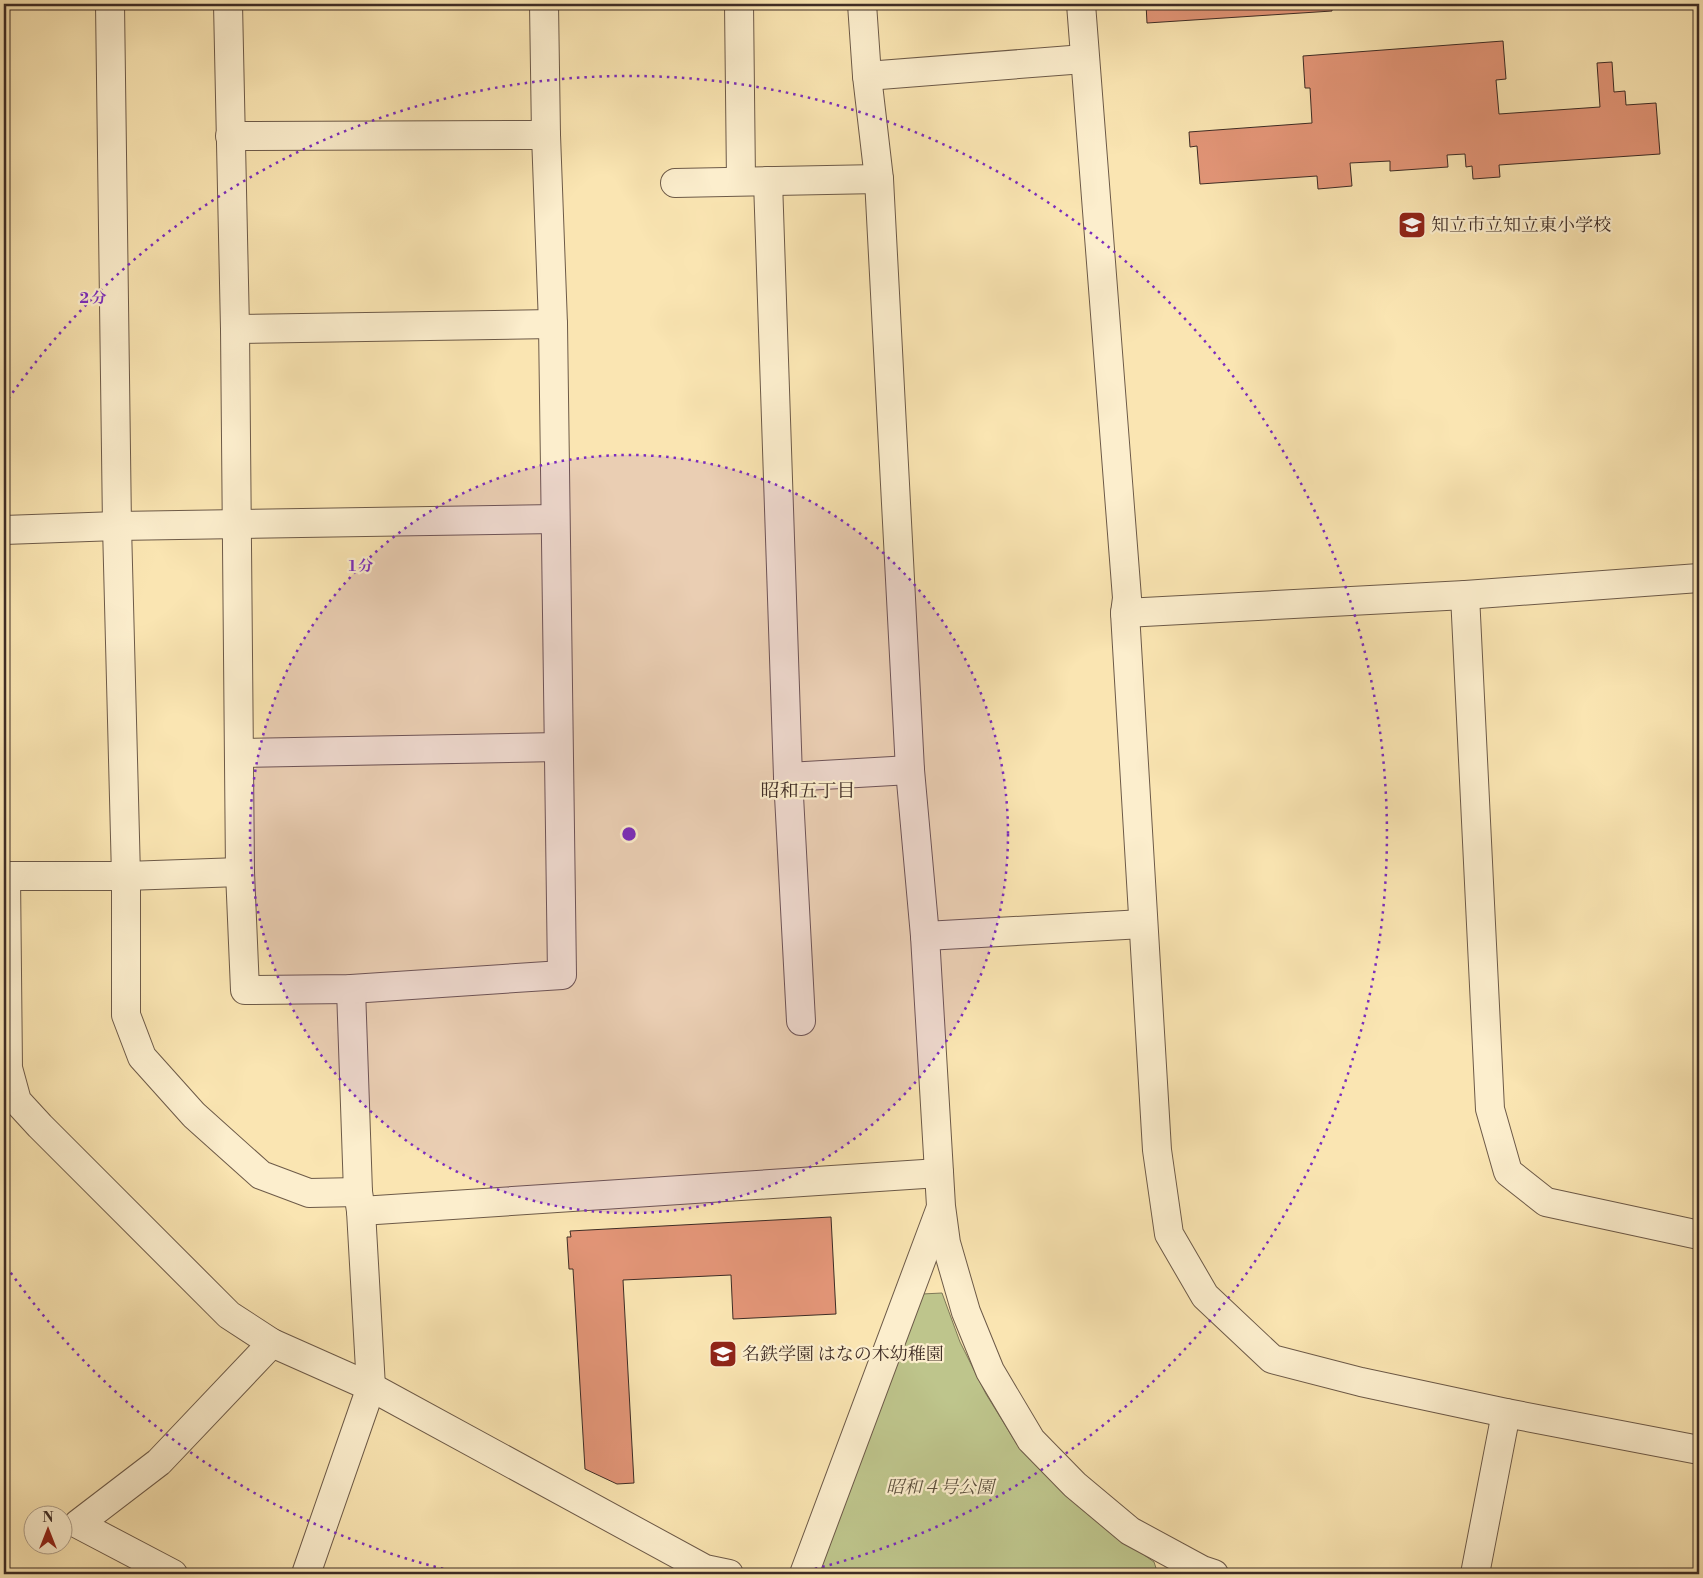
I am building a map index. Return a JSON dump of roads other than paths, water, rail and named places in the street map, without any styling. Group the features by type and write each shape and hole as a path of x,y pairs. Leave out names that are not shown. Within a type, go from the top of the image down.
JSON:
{"street":[{"path":"110,4 117,526 126,876 126,1014 142,1057 194,1115 261,1175 308,1193 360,1202 939,1173"},
{"path":"228,4 236,328 240,872 244,990 351,989 562,975 552,324 544,4"},
{"path":"739,4 741,181"},
{"path":"862,4 867,76 879,179 910,770 925,936 941,1206 946,1243 966,1312 990,1371 1031,1440 1075,1485 1130,1531 1202,1570 1214,1574"},
{"path":"1081,4 1127,598 1125,613 1157,1150 1169,1234 1205,1296 1272,1359 1362,1382 1506,1414 1699,1450"},
{"path":"867,76 1084,59"},
{"path":"230,136 546,135"},
{"path":"675,183 879,179"},
{"path":"768,181 788,777 801,1021"},
{"path":"236,328 552,324"},
{"path":"4,530 117,526 555,519"},
{"path":"1125,613 1465,595 1699,578"},
{"path":"1465,595 1490,1109 1508,1172 1546,1202 1699,1235"},
{"path":"240,753 558,747"},
{"path":"788,777 910,770"},
{"path":"240,872 126,876 6,876 8,1068 17,1101 229,1315 272,1343 371,1387 713,1573"},
{"path":"925,936 1143,924"},
{"path":"306,1574 371,1387 360,1202 351,989"},
{"path":"804,1574 941,1206"},
{"path":"173,1574 78,1524 159,1462 272,1343"},
{"path":"1475,1574 1506,1414"}],"place":[{"name":"知立市立知立東小学校","path":"1412,225"},
{"name":"名鉄学園 はなの木幼稚園","path":"723,1354"}],"district":[{"name":"昭和五丁目","path":"808,790"}],"park label":[{"name":"昭和４号公園","path":"940,1487"}]}
